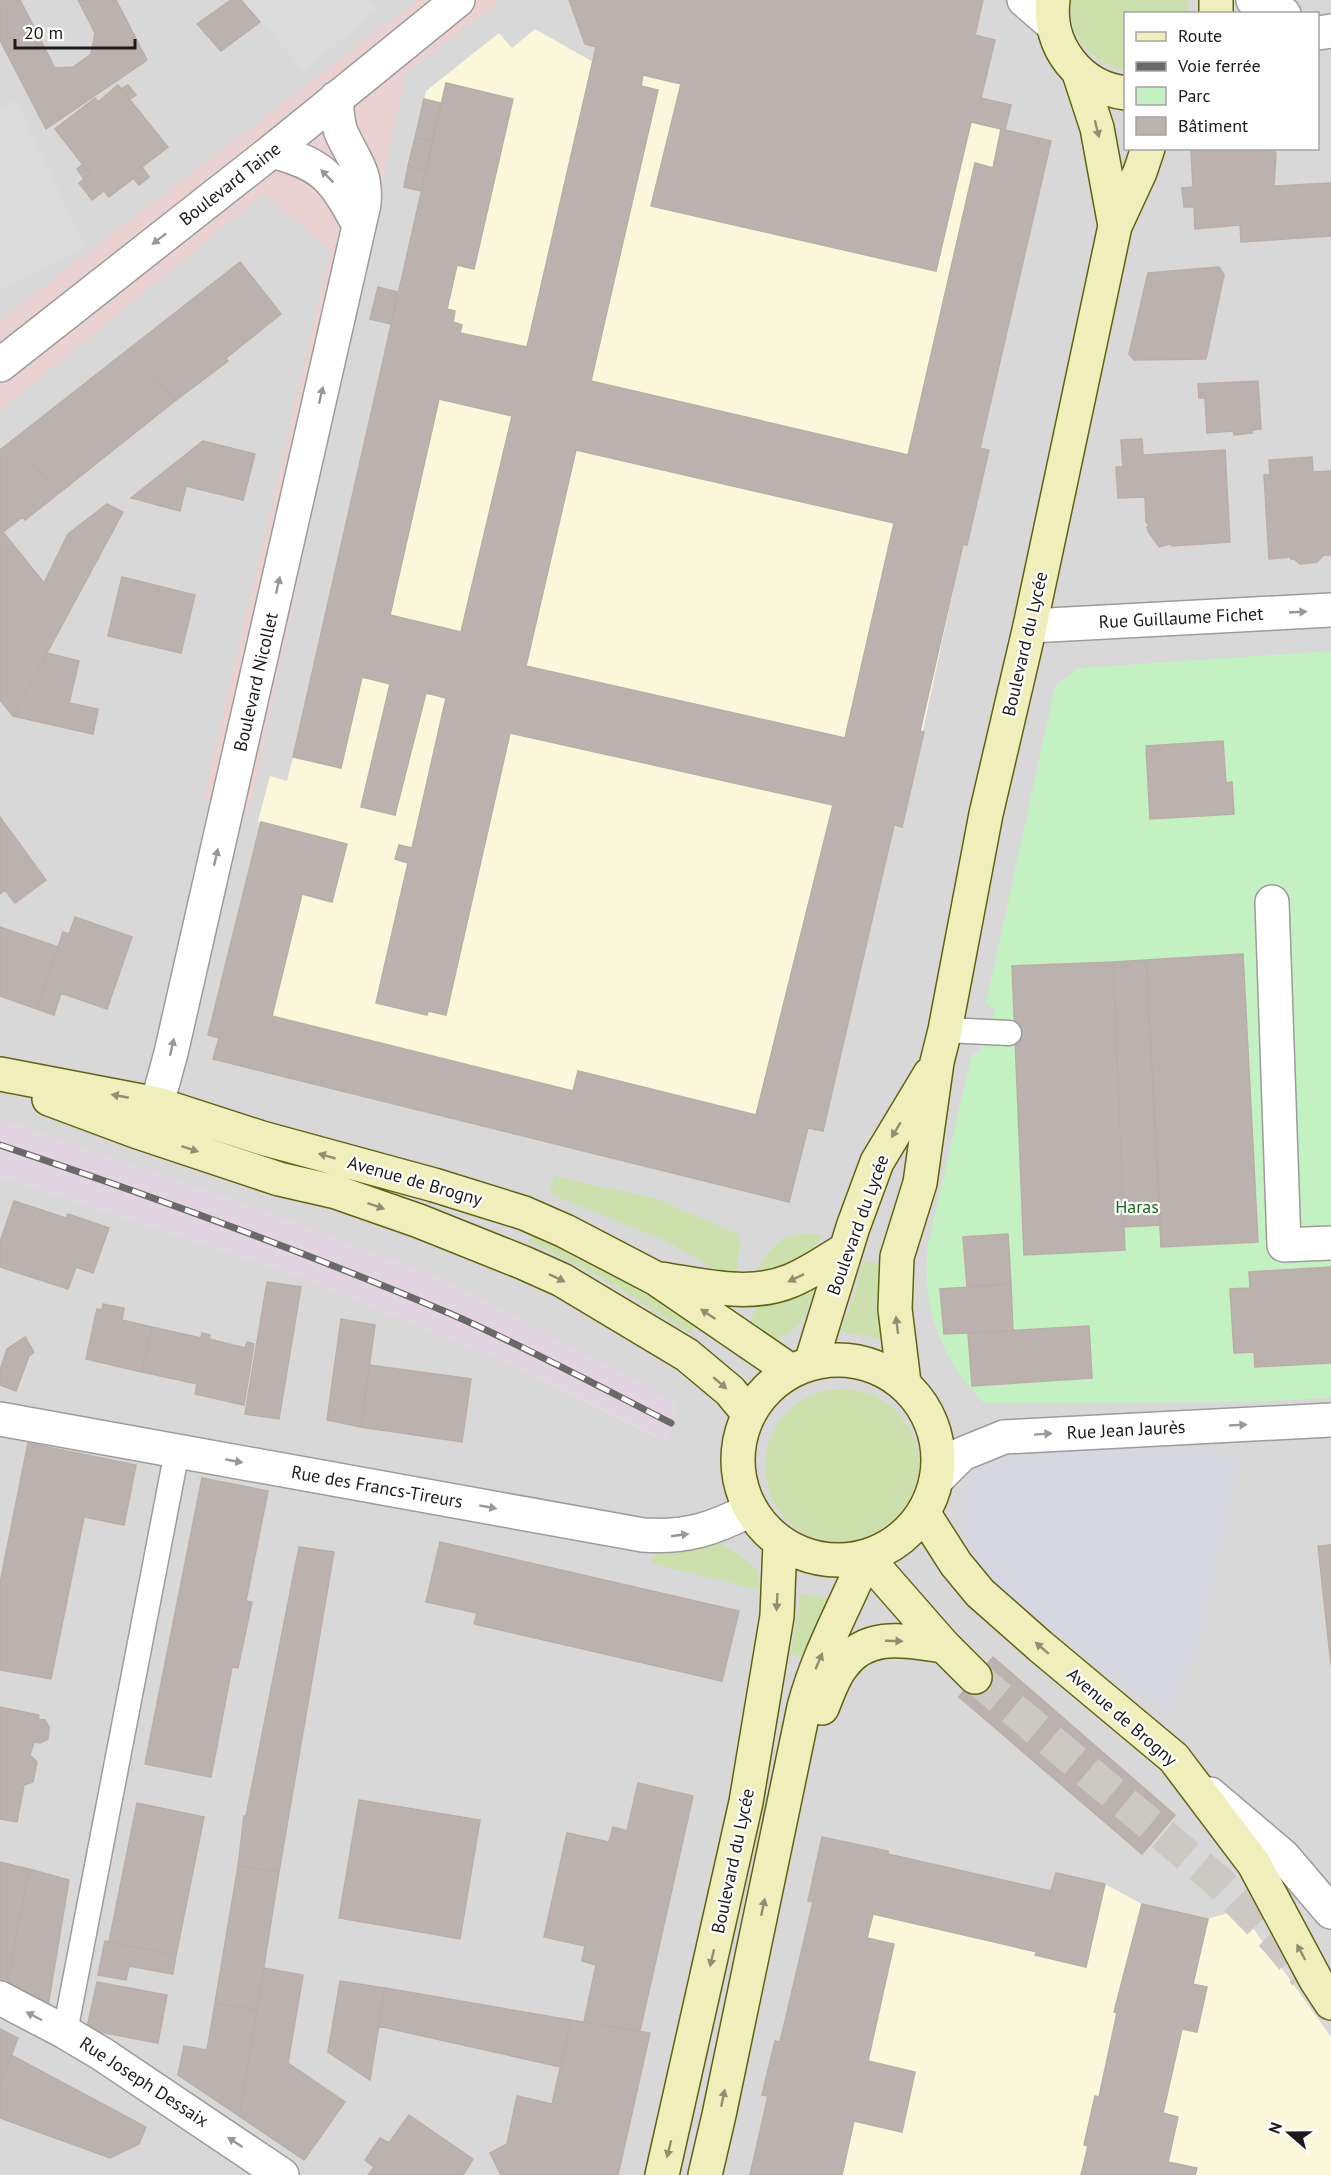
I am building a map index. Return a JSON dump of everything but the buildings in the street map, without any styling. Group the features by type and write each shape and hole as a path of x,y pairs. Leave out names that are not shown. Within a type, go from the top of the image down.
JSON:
{"main road":[{"path":"1053,12 1062,51 1079,73 1095,85 1124,93"},
{"name":"Boulevard du Lycée","path":"1079,73 1097,128 1115,226"},
{"name":"Boulevard du Lycée","path":"904,1383 895,1309 897,1257 920,1183 937,1062 986,814 1030,626 1115,226 1140,172 1147,150"},
{"name":"Boulevard du Lycée","path":"801,1367 877,1162 937,1062"},
{"name":"Avenue de Brogny","path":"3,1075 157,1104 262,1138 434,1185 524,1213 591,1244 655,1278 801,1367"},
{"name":"Avenue de Brogny","path":"3,1075 45,1097 135,1131 279,1179 336,1192 482,1245 562,1280 687,1355 729,1391 748,1413"},
{"path":"655,1278 735,1289 766,1288 789,1281 846,1249"},
{"path":"844,1359 876,1366 904,1383 926,1411 937,1445 936,1480 924,1514 899,1541 866,1557 837,1561 807,1557 780,1543 763,1528 750,1510 741,1487 737,1462 740,1437 748,1413 766,1389 801,1367 844,1359"},
{"name":"Avenue de Brogny","path":"924,1514 956,1564 980,1593 1174,1758 1254,1864 1316,1980 1331,2003"},
{"name":"Boulevard du Lycée","path":"662,2175 746,1802 777,1616 780,1543"},
{"path":"866,1557 944,1646 975,1677"},
{"path":"705,2175 812,1677 866,1557"},
{"path":"790,1778 834,1680 842,1665 855,1652 868,1644 879,1641 894,1640 944,1646"}],"street":[{"path":"1024,0 1053,12"},
{"path":"1253,0 1280,12"},
{"name":"Boulevard Taine","path":"0,365 272,151 336,98 437,6"},
{"name":"Boulevard Nicollet","path":"135,1131 157,1104 171,1053 364,204 364,180 356,156 341,130 336,98"},
{"path":"272,151 304,160 320,169 331,179 359,225"},
{"name":"Rue Guillaume Fichet","path":"1030,626 1331,610"},
{"path":"1272,902 1284,1245 1331,1243"},
{"name":"Rue des Francs-Tireurs","path":"0,1419 643,1535 678,1536 708,1530 750,1510"},
{"name":"Rue Jean Jaurès","path":"936,1480 962,1454 1004,1437 1331,1420"},
{"path":"1187,1775 1283,1856 1331,1912"},
{"name":"Rue Joseph Dessaix","path":"0,1998 65,2032 146,2083 282,2175"}],"lane":[{"path":"945,1029 1009,1033"},
{"path":"65,2032 177,1451"}],"shaded area":[{"path":"0,0 1331,0 1331,2175 0,2175 0,1176 293,1274 492,1356 668,1443 245,1204 0,1120"},
{"path":"241,0 369,0 379,9 304,70"},
{"path":"417,0 501,0 406,73 249,812 203,802 330,251 264,193 0,411 0,320"},
{"path":"569,0 983,0 975,35 995,40 981,98 1011,105 1005,130 1051,141 980,447 989,450 967,545 963,545 902,827 894,826 823,1131 808,1129 789,1202 213,1059 219,1038 208,1035 261,823 258,821 270,776 287,781 293,757 441,103 424,99 426,91 499,33 512,48 535,29 593,62 596,47 585,44"},
{"path":"16,101 86,248 0,289 0,108"},
{"path":"0,1120 245,1204 446,1280 676,1403 669,1443 492,1356 293,1274 0,1176"},
{"path":"1022,1444 1181,1449 1239,1457 1203,1626 1171,1713 1097,1665 980,1572 961,1523 971,1468"},
{"path":"822,1837 1051,1891 1056,1873 1105,1884 1142,1904 1207,1919 1240,1910 1331,2037 1331,2175 750,2175 768,2096 769,2069 775,2041 780,2042 813,1903 808,1901"}],"green space":[{"path":"1072,0 1188,0 1189,12 1124,12 1124,70 1111,66 1091,54 1083,46 1073,25"},
{"name":"Haras","path":"1331,651 1331,1398 1255,1402 984,1403 956,1368 937,1330 928,1289 928,1244 972,1054 980,1052 995,1009 986,1003 1055,687 1077,668"},
{"path":"554,1176 657,1199 740,1235 737,1274 716,1270 668,1242 549,1193"},
{"path":"808,1233 824,1236 802,1258 787,1267 756,1272 765,1256 782,1240"},
{"path":"533,1234 609,1266 698,1323 690,1333 611,1284 529,1242"},
{"path":"863,1261 881,1264 876,1305 885,1340 840,1331 852,1303"},
{"path":"813,1286 815,1291 805,1314 791,1332 775,1339 748,1328 757,1306 785,1302"},
{"path":"842,1389 872,1394 897,1411 914,1436 919,1466 914,1496 897,1521 872,1538 842,1543 812,1538 787,1521 770,1496 765,1466 770,1436 787,1411 812,1394"},
{"path":"720,1543 744,1558 757,1570 760,1590 651,1563 651,1559 661,1551"},
{"path":"800,1595 831,1598 806,1657 791,1654"}],"tunnel":[{"path":"975,1677 1219,1882 1277,1941 1305,1975"}],"railway":[{"path":"0,1145 227,1225 451,1314 671,1423"}]}
